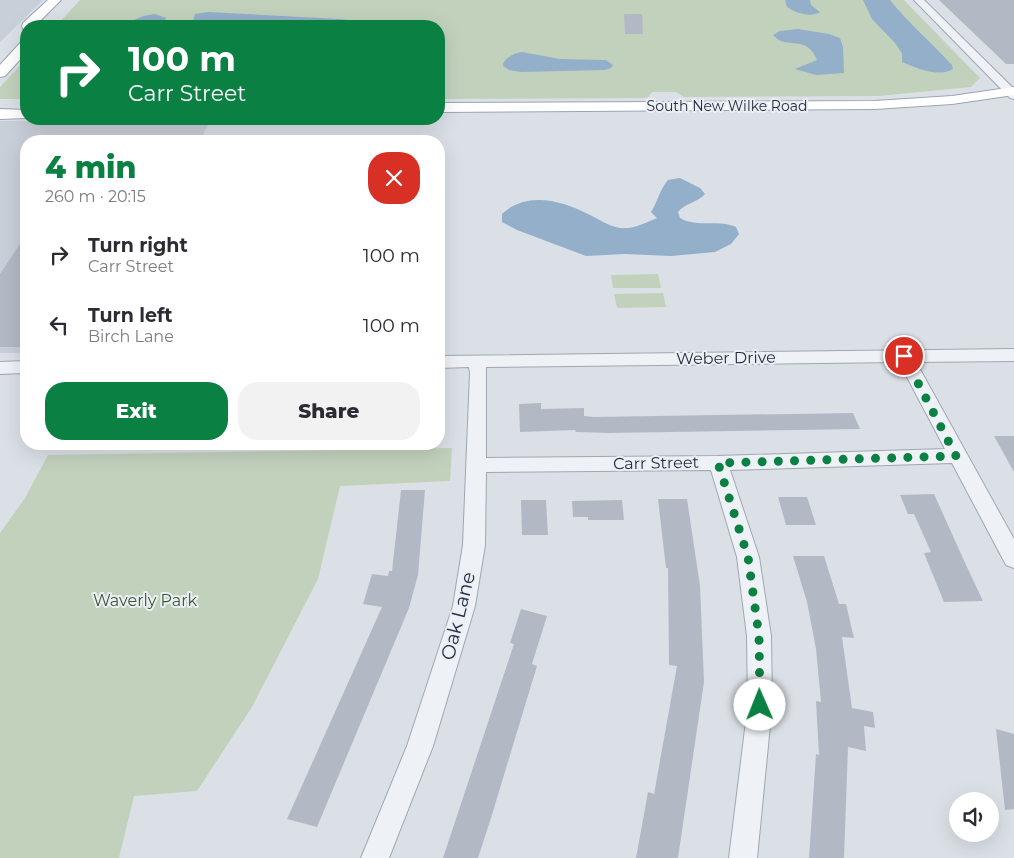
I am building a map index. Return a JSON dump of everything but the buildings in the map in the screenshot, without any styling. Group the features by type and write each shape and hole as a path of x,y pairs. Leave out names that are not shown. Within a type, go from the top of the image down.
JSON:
{"main road":[{"path":"34,20 55,0"},
{"path":"50,20 69,0"},
{"path":"0,55 20,34"},
{"path":"0,73 20,51"},
{"name":"South New Wilke Road","path":"445,108 875,105 952,100 1013,93"},
{"path":"0,106 20,106"},
{"path":"0,114 20,114"}],"street":[{"path":"919,0 1013,93"},
{"name":"Weber Drive","path":"445,362 1014,355"},
{"path":"904,356 956,456 1014,559"},
{"name":"Oak Lane","path":"375,858 420,746 464,606 474,545 479,373 476,362"},
{"path":"0,368 20,367"},
{"name":"Carr Street","path":"476,465 718,463 956,456"},
{"path":"718,463 748,557 759,636 760,705 743,858"}],"shaded area":[{"path":"0,0 43,0 23,20 20,20 20,22 0,42"},
{"path":"0,121 20,121 20,125 208,125 203,135 20,135 20,353 0,353"}],"green space":[{"path":"80,0 904,0 980,78 971,87 878,96 684,97 676,92 652,92 647,98 445,99 445,20 62,20"},
{"path":"20,65 20,99 0,99 0,87"},
{"path":"658,274 661,288 613,288 611,275"},
{"path":"663,293 666,307 617,308 614,294"},
{"name":"Waverly Park","path":"445,448 452,448 450,481 340,486 318,579 252,707 197,791 134,796 119,858 0,858 0,533 25,498 48,455 445,450"}],"water":[{"path":"785,0 810,0 811,5 820,12 812,15 799,13 787,7"},
{"path":"863,0 890,0 952,65 953,69 941,73 921,69 902,62 902,53 872,19"},
{"path":"208,12 349,20 193,20 195,14"},
{"path":"155,14 166,18 165,20 134,20"},
{"path":"798,29 829,34 840,38 843,47 844,73 816,75 795,69 817,60 812,52 802,44 784,42 778,40 773,35 780,31"},
{"path":"522,52 560,59 606,60 613,65 605,70 521,72 509,70 503,66 507,58"},
{"path":"680,178 700,188 705,194 681,209 678,212 680,218 693,222 736,227 739,234 731,244 715,252 671,256 625,254 586,256 517,230 502,222 502,214 511,207 522,202 544,200 578,209 616,227 634,227 657,218 651,212 663,188 668,180"}],"route":[{"path":"760,705 759,636 748,557 718,463 956,456 904,356"}]}
